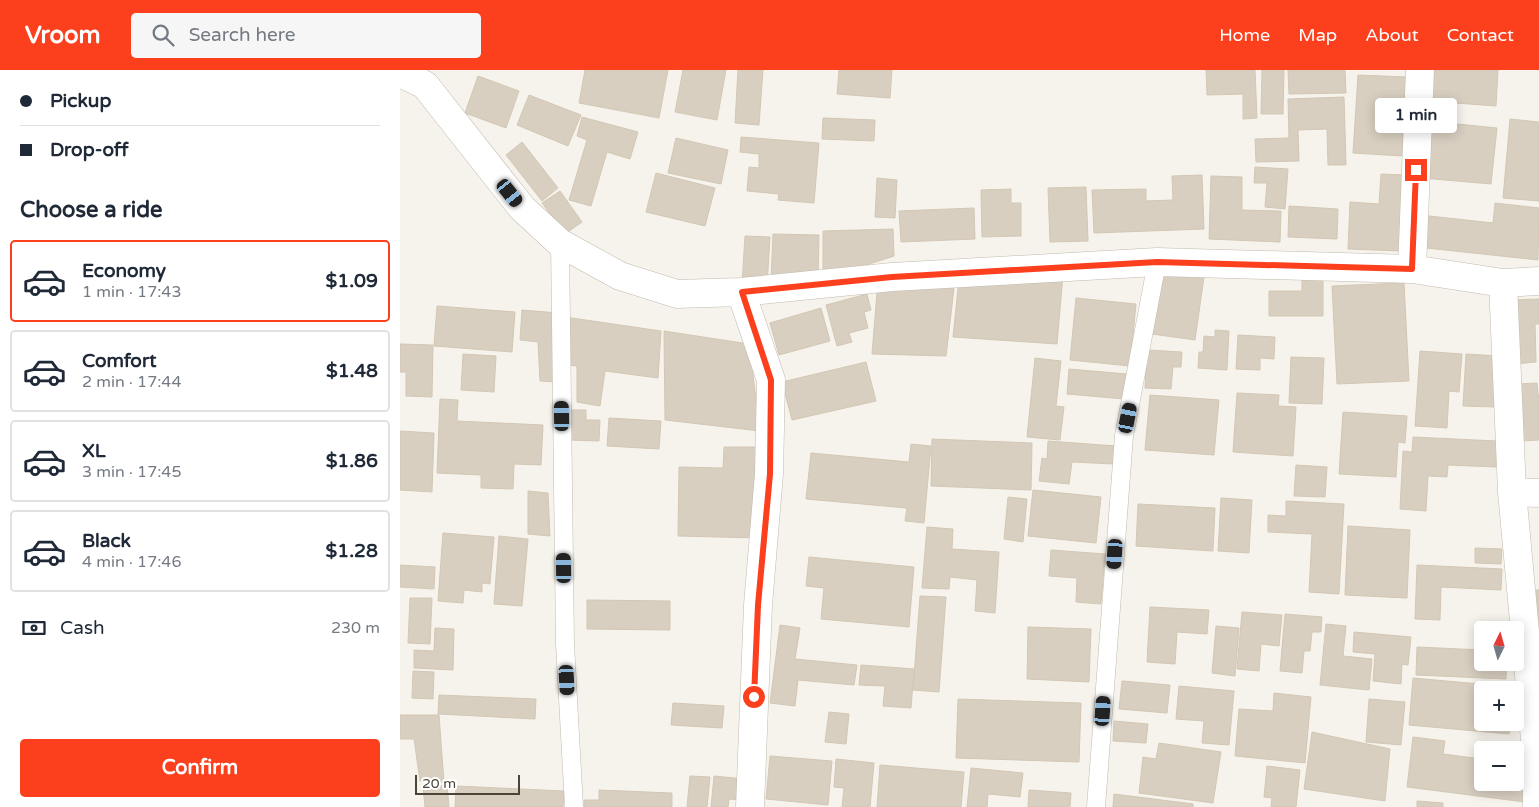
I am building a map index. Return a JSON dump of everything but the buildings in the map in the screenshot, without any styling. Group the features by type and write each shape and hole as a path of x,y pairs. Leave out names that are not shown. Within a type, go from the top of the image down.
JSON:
{"street":[{"path":"1412,269 1420,70"},
{"path":"400,72 425,85 522,208 560,243 620,276 677,294 742,292 892,277 1157,262 1412,269 1503,283 1539,281"},
{"path":"1503,283 1512,492 1537,761 1538,807"},
{"path":"742,292 771,380 770,474 758,605 750,807"},
{"path":"1512,492 1539,493"}],"lane":[{"path":"560,243 565,644 574,807"},
{"path":"1096,807 1124,436 1157,262"}],"route":[{"path":"754,697 758,605 770,474 771,380 742,292 892,277 1157,262 1412,269 1416,170"}]}
